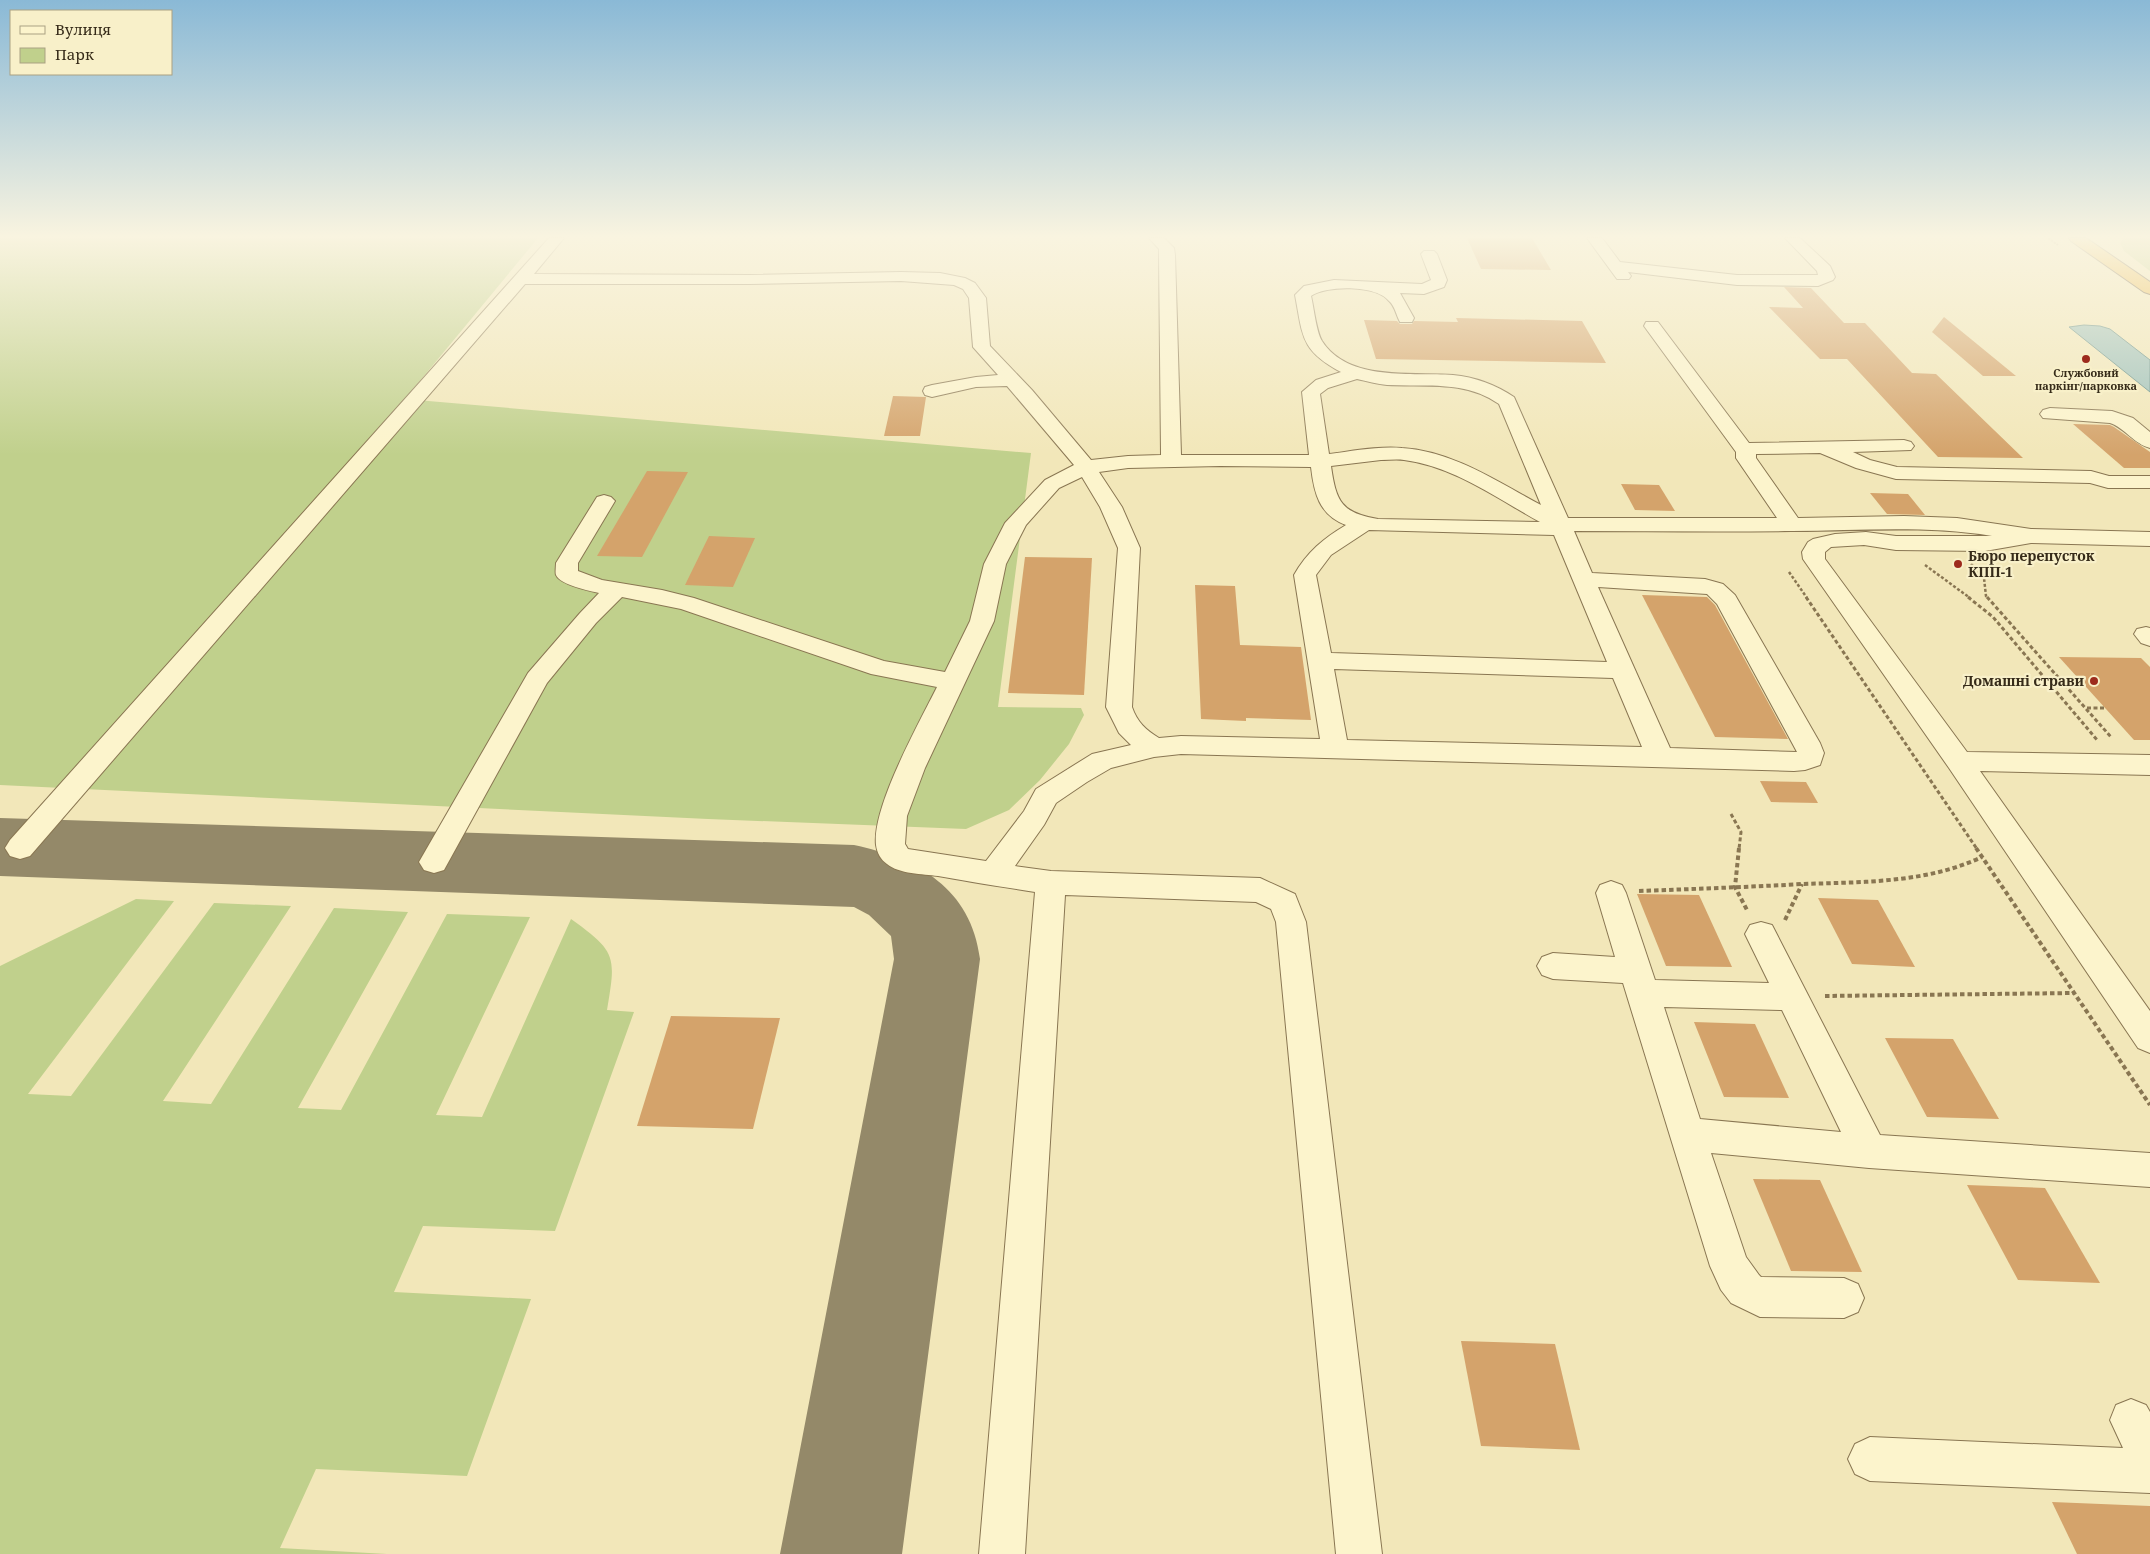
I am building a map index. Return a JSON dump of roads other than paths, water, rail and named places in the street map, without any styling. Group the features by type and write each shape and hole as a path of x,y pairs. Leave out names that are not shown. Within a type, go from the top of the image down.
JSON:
{"lane":[{"path":"20,848 493,311"},
{"path":"979,311 978,338 989,356 1012,380 1086,467 1111,507 1129,548 1119,707 1122,720 1129,730 1154,748"},
{"path":"1167,311 1171,461"},
{"path":"1306,311 1313,341 1328,358 1356,373 1385,379 1455,381 1475,385 1494,392 1507,401 1660,757"},
{"path":"1402,311 1406,318"},
{"path":"1652,326 1746,452 1746,458 1792,526"},
{"path":"1356,373 1322,384 1311,392 1324,491 1330,505 1340,515 1354,521 1366,523 1561,526 1792,526 1904,522 1957,524 2022,537 2150,539"},
{"path":"932,391 976,382 1012,380"},
{"path":"2050,414 2112,417 2126,422 2150,442"},
{"path":"1822,446 1863,464 1896,473 2092,477 2108,482 2150,482"},
{"path":"1746,452 1752,448 1765,447 1904,446"},
{"path":"1359,1554 1288,911 1284,902 1260,890 1051,883 992,875 899,858 892,852 890,844 893,816 911,768 982,621 995,564 1016,523 1052,484 1086,467 1105,464 1171,461 1320,461 1381,454 1404,454 1443,463 1464,472 1561,526"},
{"path":"604,501 568,563 567,574 575,579 616,590 660,596 880,668 953,682"},
{"path":"1334,749 1305,575 1318,556 1345,534 1366,523"},
{"path":"2022,537 1985,544 1896,543 1866,539 1820,543 1814,547 1812,552 1814,559 2146,1026"},
{"path":"992,875 1034,818 1046,796 1102,761 1154,748 1180,746 1334,749 1794,762 1805,761 1810,758 1811,753 1807,743 1732,608 1721,593 1705,586 1584,579"},
{"path":"434,862 537,679 588,618 616,590"},
{"path":"1319,661 1622,670"},
{"path":"1959,762 2150,765"},
{"path":"1002,1554 1051,883"},
{"path":"1610,893 1729,1266 1739,1284 1753,1295 1760,1297 1844,1298"},
{"path":"1761,934 1869,1151"},
{"path":"1553,966 1638,982 1792,997"},
{"path":"1686,1134 1869,1151 2150,1170"},
{"path":"1870,1459 2150,1471"}],"water":[{"path":"2084,325 2110,329 2150,360 2150,392 2069,327"}],"place":[{"name":"Службовий паркінг/парковка","path":"2086,359"},
{"name":"Бюро перепусток КПП-1","path":"1958,564"},
{"name":"Домашні страви","path":"2094,681"}]}
